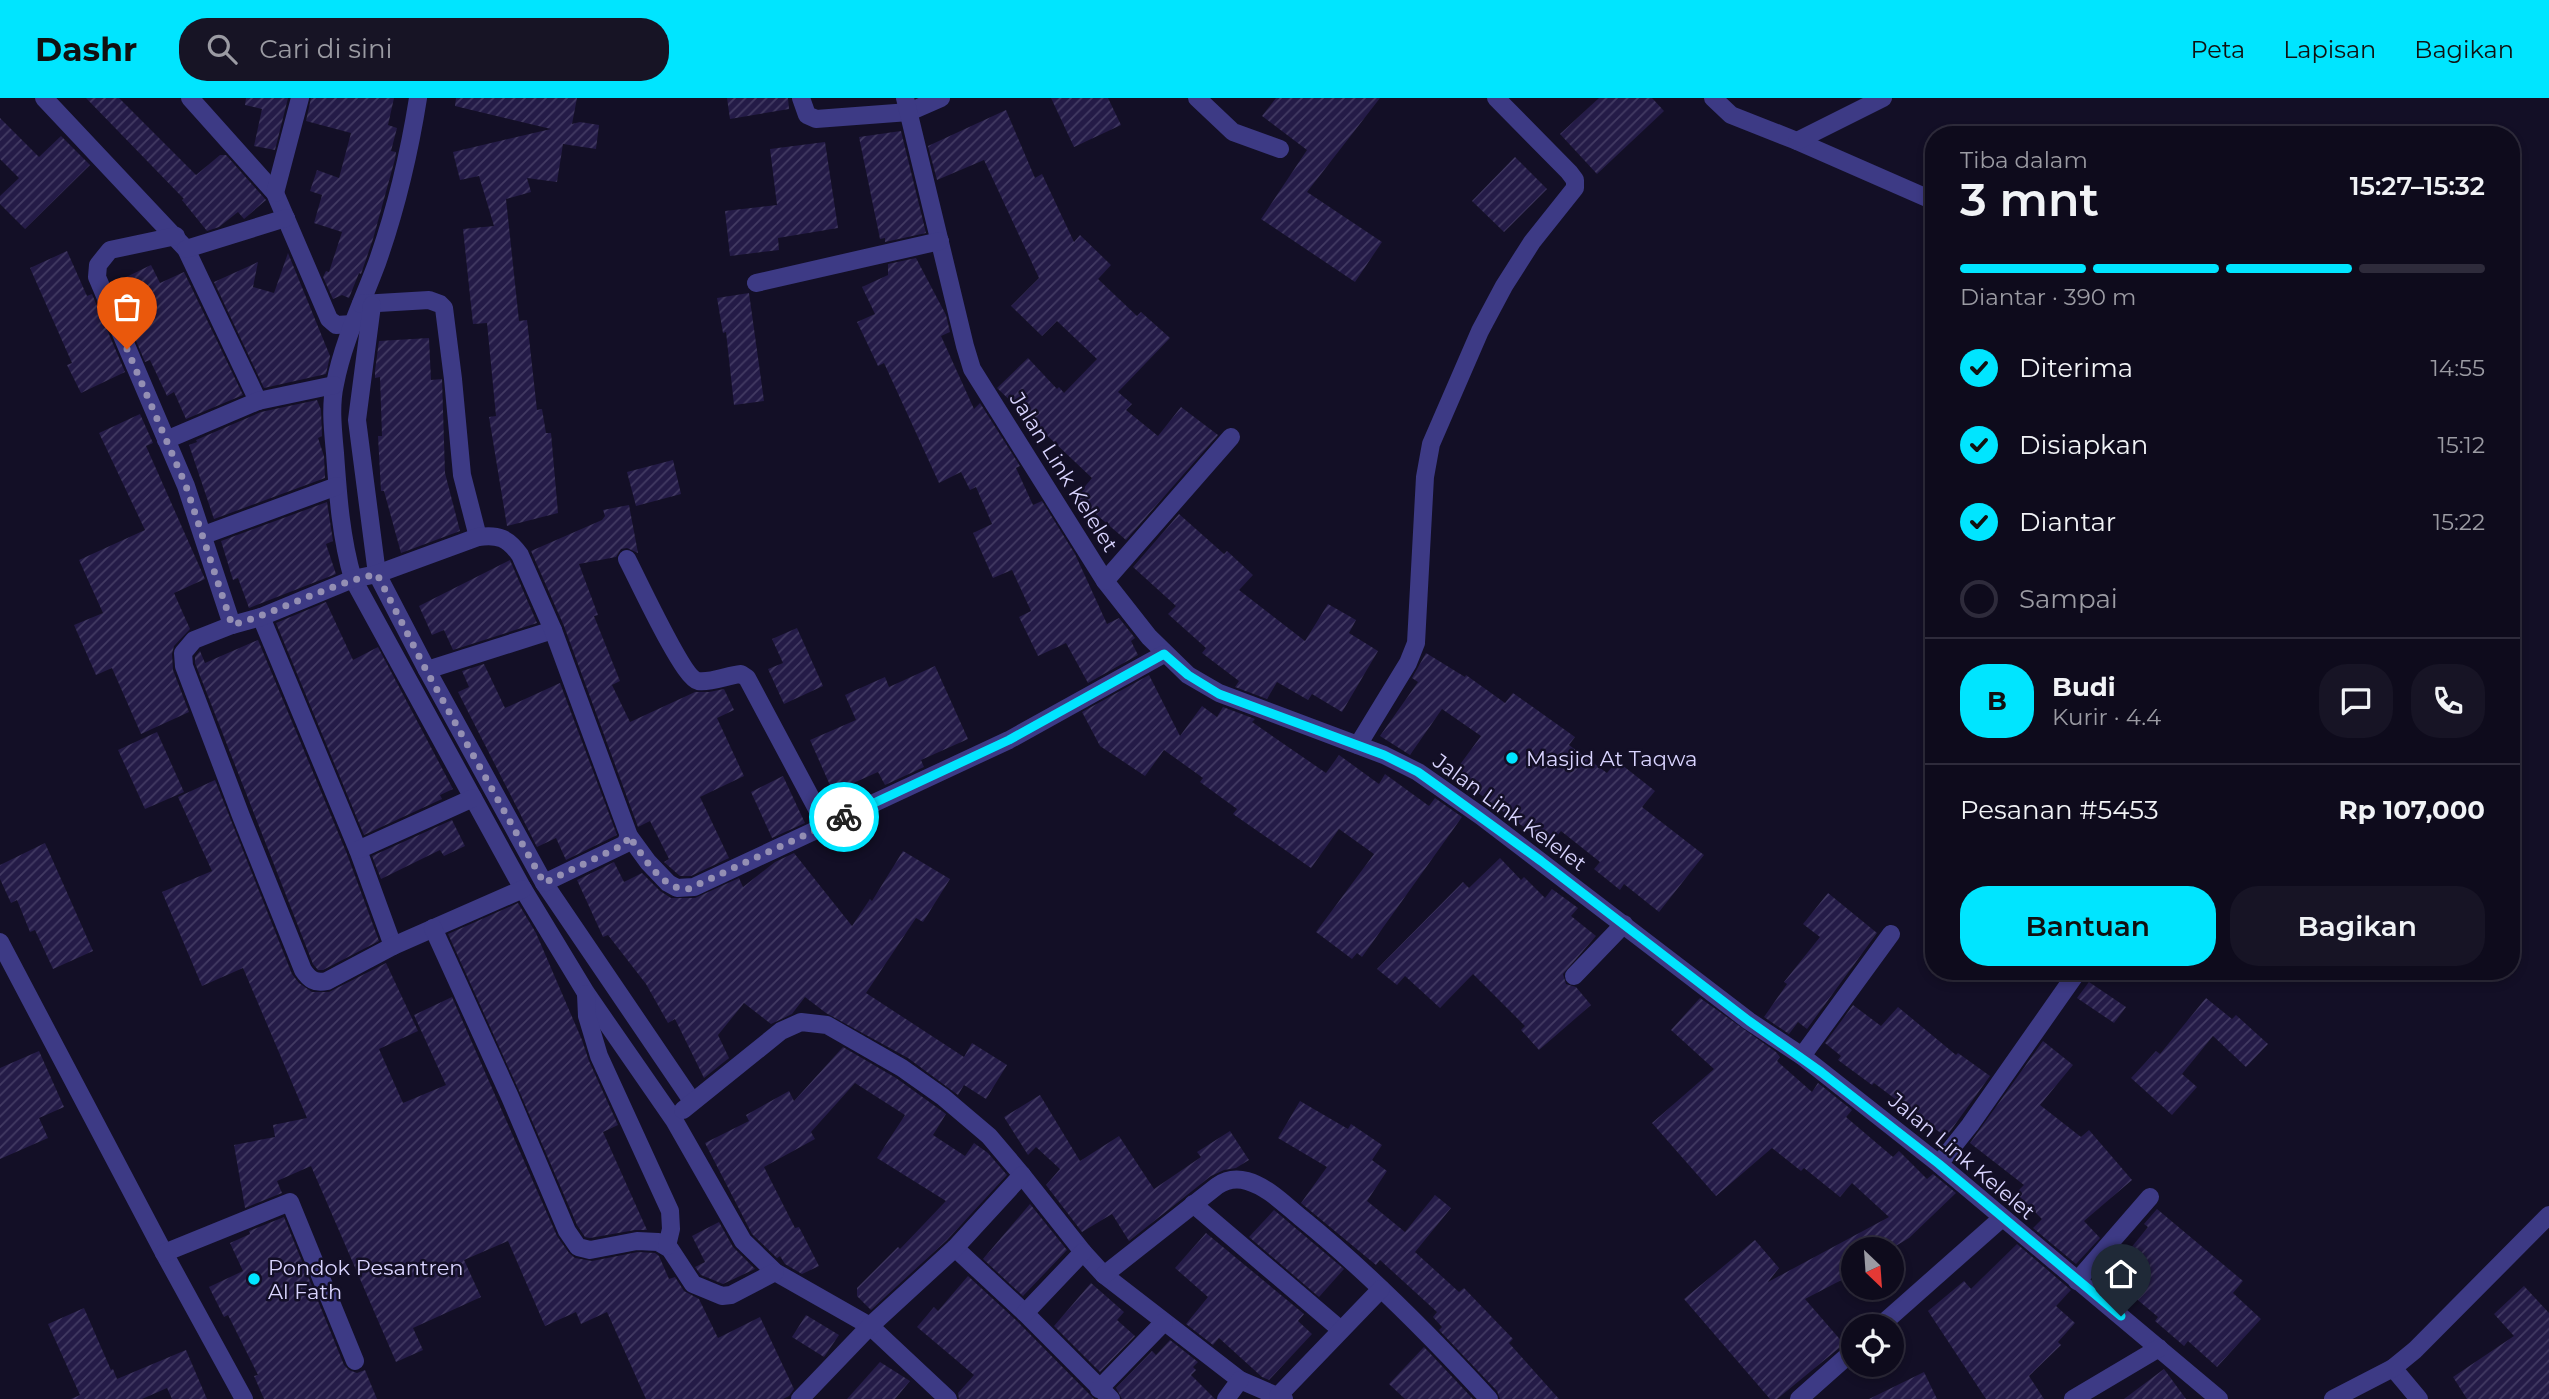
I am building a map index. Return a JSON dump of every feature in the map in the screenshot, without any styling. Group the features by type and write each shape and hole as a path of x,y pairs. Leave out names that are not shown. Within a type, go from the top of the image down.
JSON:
{"street":[{"path":"44,98 181,242 258,401"},
{"path":"190,98 275,194 328,319 336,325 353,324"},
{"path":"275,194 300,98"},
{"path":"418,98 409,155 367,304 357,421 377,574 426,670 544,883 692,1101"},
{"path":"801,98 807,115 813,118 941,98"},
{"path":"1197,98 1234,132 1280,149"},
{"path":"1358,745 1408,663 1416,643 1424,477 1431,444 1480,331 1511,274 1575,188 1573,177 1496,98"},
{"path":"1713,98 1731,114 1925,197"},
{"path":"1797,141 1883,98"},
{"name":"Jalan Link Kelelet","path":"907,105 972,369 1105,581 1131,617 1164,654 1188,675 1219,694 1384,755 1418,772 1481,816 1749,1021 1801,1056 1939,1164 2219,1399"},
{"path":"232,625 204,535 96,271 100,260 110,250 181,242 286,218"},
{"path":"756,283 940,241"},
{"path":"367,304 429,300 444,308 462,475 478,537"},
{"path":"367,304 353,324 334,385 333,431 337,486 346,556 353,579 523,889 586,993 674,1120 743,1241 775,1272 870,1326 948,1399"},
{"path":"166,440 258,401 334,385"},
{"path":"1105,581 1231,437"},
{"path":"204,535 337,486"},
{"path":"523,889 393,946 321,982 309,978 303,970 241,816 183,662 186,647 194,640 261,617 353,579 377,574 478,537 494,535 513,546 520,555 553,631 629,836 660,876 673,886 683,889 694,887 1009,740 1164,654"},
{"path":"627,559 691,677 700,681 741,674 747,678 826,826"},
{"path":"261,617 359,850 393,946"},
{"path":"426,670 553,631"},
{"path":"456,768 475,757"},
{"path":"359,850 473,798"},
{"path":"544,883 625,844 629,836"},
{"path":"1574,976 1624,924"},
{"path":"433,928 567,1231 575,1243 586,1250 637,1241 658,1242 667,1246 693,1284 722,1296 731,1295 775,1272"},
{"path":"1801,1056 1891,934"},
{"path":"0,942 244,1399"},
{"path":"1939,1164 1970,1125 2072,980"},
{"path":"586,993 587,1016 599,1056 670,1211 671,1229 667,1246"},
{"path":"674,1120 692,1101 781,1031 801,1022 821,1023 902,1068 943,1097 989,1136 1104,1275 1240,1380 1281,1398 1340,1330 1381,1289"},
{"path":"800,1399 870,1326 955,1248 1022,1175"},
{"path":"1104,1275 1192,1204 1227,1180 1238,1179 1253,1183 1332,1243 1441,1347 1489,1399"},
{"path":"2077,1281 2150,1197"},
{"path":"164,1253 290,1202 355,1361"},
{"path":"1192,1204 1340,1330"},
{"path":"2333,1399 2393,1368 2415,1350 2549,1215"},
{"path":"1894,1314 2002,1218"},
{"path":"955,1248 1026,1313 1105,1394 1164,1322"},
{"path":"1026,1313 1083,1252"},
{"path":"2073,1399 2159,1348"},
{"path":"1799,1399 1841,1362"},
{"path":"2393,1368 2419,1399"},
{"path":"1226,1399 1240,1380"}],"building":[{"path":"86,98 119,98 196,175 220,155 226,155 266,200 244,219 238,212 219,227 207,231 182,200 184,199"},
{"path":"246,98 288,98 275,150 254,146 262,109 245,105"},
{"path":"311,98 394,98 388,125 397,128 391,151 396,152 395,159 373,239 349,298 342,295 333,299 323,277 326,271 329,272 342,232 314,223 322,195 310,191 317,170 339,178 351,133 306,121"},
{"path":"456,98 577,98 572,124 580,122 599,125 596,149 563,144 557,182 527,178 531,192 506,199 519,321 527,320 537,410 542,409 546,433 551,433 558,513 507,526 489,417 496,416 487,323 473,324 463,229 494,226 479,176 460,180 453,152 551,129 455,106"},
{"path":"727,98 788,98 789,109 730,119"},
{"path":"1051,98 1108,98 1121,125 1074,147"},
{"path":"1276,98 1380,98 1307,192 1382,242 1355,282 1261,219 1307,150 1262,116"},
{"path":"1599,98 1652,98 1664,111 1597,174 1560,134"},
{"path":"1006,110 1035,178 1042,174 1074,242 1080,235 1111,265 1098,279 1137,316 1141,312 1170,338 1118,392 1132,404 1126,410 1158,436 1181,407 1218,435 1126,540 1076,497 1092,478 997,388 1028,358 1064,393 1097,359 1057,321 1042,336 1011,306 1039,278 984,160 937,180 928,146"},
{"path":"0,118 39,157 61,136 90,165 25,229 0,204 0,196 19,178 0,159"},
{"path":"901,131 926,233 885,242 885,238 880,239 859,137"},
{"path":"825,142 838,228 778,238 779,250 730,256 725,211 777,205 770,149"},
{"path":"1515,157 1547,189 1504,232 1472,201"},
{"path":"67,251 87,296 92,294 125,372 81,393 67,365 72,363 30,268"},
{"path":"288,253 330,356 326,374 264,388 214,282 258,262 253,287 274,293"},
{"path":"916,258 946,315 950,332 941,336 974,409 980,403 1020,466 1016,468 1033,505 1042,501 1075,554 1107,624 1119,618 1135,638 1131,641 1138,655 1088,683 1066,643 1038,656 1019,617 1031,611 1012,570 993,578 973,533 992,524 976,487 970,490 961,472 939,483 884,363 878,366 857,322 875,314 862,287 888,275 888,264"},
{"path":"151,265 160,283 184,272 243,395 186,419 174,392 167,396 150,360 145,362 112,284"},
{"path":"749,293 764,401 734,405 726,332 723,333 717,298"},
{"path":"429,338 431,380 442,379 445,473 460,531 401,553 384,491 381,491 378,436 382,436 380,377 375,378 375,371 379,341"},
{"path":"317,400 321,410 322,436 318,438 324,456 325,478 214,519 189,445 261,412"},
{"path":"140,414 153,443 146,446 205,579 174,593 190,629 174,646 172,654 173,670 189,712 141,734 112,668 96,675 74,625 103,613 79,560 145,530 99,433"},
{"path":"673,460 681,494 636,506 627,472"},
{"path":"327,502 333,541 326,544 336,574 249,608 238,578 233,580 221,541"},
{"path":"629,505 638,553 627,548 621,549 616,557 579,564 598,615 594,616 620,681 612,685 630,722 695,692 724,689 734,710 717,718 744,776 700,797 729,858 691,876 680,876 664,862 669,859 650,821 638,827 564,626 531,551 602,520 605,516 603,510"},
{"path":"1179,514 1224,554 1227,551 1253,575 1239,590 1305,641 1328,604 1356,620 1349,633 1378,651 1342,712 1312,694 1308,700 1277,682 1267,699 1235,687 1239,681 1202,653 1206,648 1168,614 1176,606 1133,567"},
{"path":"510,560 537,623 453,650 444,630 432,635 419,606"},
{"path":"326,602 353,660 378,647 453,789 440,795 442,799 364,835 276,623"},
{"path":"797,628 823,686 784,704 768,669 783,663 772,639"},
{"path":"258,640 347,854 379,941 323,970 318,970 313,964 195,663 195,657 200,651 205,663"},
{"path":"1426,653 1465,677 1466,675 1505,703 1513,693 1575,737 1569,745 1607,773 1617,761 1655,791 1642,807 1704,855 1659,912 1624,884 1620,890 1594,869 1600,862 1561,831 1549,846 1453,774 1481,736 1442,709 1410,755 1380,736 1418,682 1412,678"},
{"path":"484,664 505,708 560,683 617,835 566,860 556,838 537,847 458,692 469,687 462,671"},
{"path":"935,666 968,739 921,760 924,767 885,785 878,772 833,792 810,740 856,720 845,695 885,677 889,687"},
{"path":"1149,675 1180,736 1202,706 1217,717 1223,707 1255,719 1252,722 1326,773 1339,755 1379,784 1385,774 1429,806 1435,798 1462,817 1362,957 1357,953 1352,959 1316,932 1374,854 1339,829 1311,868 1233,814 1237,809 1200,782 1203,778 1164,750 1145,776 1100,746 1082,712"},
{"path":"157,732 184,792 145,809 118,750"},
{"path":"783,776 805,823 772,838 751,792"},
{"path":"215,780 292,974 299,983 312,992 329,992 386,963 418,1031 379,1049 403,1103 446,1085 414,1015 452,997 557,1236 569,1253 575,1258 592,1261 638,1252 655,1253 669,1279 675,1277 684,1291 699,1299 718,1338 760,1317 794,1389 789,1396 783,1399 646,1399 607,1312 581,1324 576,1312 545,1326 508,1241 464,1260 481,1297 413,1328 423,1350 396,1362 311,1166 277,1181 282,1193 245,1208 234,1145 275,1137 273,1125 307,1118 243,968 202,986 162,892 212,871 178,797"},
{"path":"452,820 465,846 444,856 440,850 381,879 372,856"},
{"path":"45,843 93,951 53,969 35,930 30,932 17,900 11,903 0,879 0,865"},
{"path":"903,851 950,879 923,922 916,918 866,993 964,1057 972,1043 1007,1065 986,1099 964,1085 958,1095 908,1058 826,1013 805,997 792,1014 771,1024 744,1003 718,1035 729,1058 704,1078 675,1019 668,1023 646,984 608,935 603,937 577,880 614,862 624,882 642,873 671,898 695,898 739,878 743,887 775,862 794,853 852,926 870,899 872,901"},
{"path":"1500,858 1521,880 1524,877 1545,898 1552,889 1578,908 1571,916 1596,936 1563,974 1566,984 1576,987 1591,1005 1539,1050 1521,1030 1525,1026 1473,974 1440,1008 1405,976 1397,985 1377,969 1463,882 1469,888"},
{"path":"1828,893 1877,933 1807,1029 1798,1022 1789,1034 1764,1017 1787,984 1784,982 1820,937 1803,924"},
{"path":"518,903 536,933 618,1125 603,1132 647,1230 585,1237 577,1225 448,934"},
{"path":"2089,982 2126,1007 2114,1023 2077,998"},
{"path":"1700,998 1776,1052 1780,1057 1777,1061 1812,1092 1818,1083 1852,1110 1846,1117 1893,1157 1899,1151 1927,1179 1933,1174 1956,1193 1904,1241 1904,1237 1852,1237 1889,1217 1852,1183 1840,1197 1804,1168 1801,1171 1772,1148 1716,1196 1652,1123 1714,1069 1671,1030"},
{"path":"2206,998 2232,1019 2236,1015 2268,1044 2246,1067 2213,1036 2182,1074 2197,1087 2172,1115 2131,1078 2156,1051 2160,1054"},
{"path":"1853,1005 1881,1026 1898,1007 1956,1055 1958,1053 1990,1076 1946,1137 1874,1083 1872,1085 1838,1060 1841,1056 1825,1043"},
{"path":"2043,1041 2073,1065 2040,1105 2081,1137 2089,1130 2132,1180 2084,1221 2100,1238 2076,1264 2033,1228 2042,1219 2016,1193 2024,1185 1970,1143"},
{"path":"843,1047 896,1078 946,1114 933,1135 965,1156 974,1143 988,1153 1007,1175 947,1240 871,1310 857,1296 857,1288 898,1247 900,1249 946,1201 877,1158 905,1115 855,1083 811,1132 815,1139 764,1167 795,1228 799,1227 819,1266 802,1274 785,1264 780,1256 777,1258 752,1234 705,1143 749,1121 746,1115 789,1091 794,1101"},
{"path":"39,1051 64,1107 39,1118 48,1138 0,1159 0,1068"},
{"path":"1040,1095 1080,1161 1119,1136 1154,1189 1201,1157 1197,1152 1230,1131 1249,1160 1236,1168 1211,1176 1129,1241 1112,1214 1082,1232 1046,1185 1060,1169 1036,1147 1028,1155 1004,1117"},
{"path":"1300,1101 1348,1129 1351,1124 1382,1145 1372,1160 1387,1171 1367,1201 1405,1232 1435,1195 1451,1208 1415,1252 1459,1292 1464,1288 1513,1339 1509,1343 1559,1399 1500,1399 1497,1391 1439,1330 1442,1327 1433,1317 1437,1312 1380,1260 1376,1265 1301,1203 1327,1167 1278,1138"},
{"path":"1030,1204 1067,1250 1023,1296 983,1259"},
{"path":"2157,1209 2243,1281 2233,1293 2261,1319 2217,1367 2188,1341 2184,1346 2155,1321 2158,1317 2102,1270 2115,1254 2121,1260 2148,1227 2144,1224"},
{"path":"1274,1210 1344,1269 1319,1297 1249,1237"},
{"path":"284,1217 344,1365 357,1373 365,1370 377,1399 264,1399 254,1376 258,1375 228,1315 224,1317 209,1287 243,1271 230,1243 250,1234 249,1231"},
{"path":"719,1222 733,1247 755,1269 723,1284 701,1275 695,1267 705,1262 692,1236"},
{"path":"1206,1233 1304,1314 1298,1321 1312,1334 1269,1380 1262,1377 1219,1338 1213,1345 1186,1324 1208,1297 1175,1268"},
{"path":"1755,1240 1779,1268 1768,1282 1841,1243 1841,1280 1805,1299 1841,1341 1841,1346 1777,1399 1770,1399 1684,1299"},
{"path":"2017,1244 2071,1290 2056,1306 2075,1323 2058,1342 2061,1345 2029,1376 2044,1399 1986,1399 1928,1311 1964,1281 1971,1289"},
{"path":"968,1276 1094,1399 959,1399 958,1393 974,1375 917,1327 934,1307 938,1311"},
{"path":"1091,1283 1124,1312 1117,1320 1135,1336 1100,1372 1054,1326"},
{"path":"2524,1286 2549,1313 2549,1399 2467,1399 2453,1377 2514,1336 2494,1314"},
{"path":"84,1308 117,1379 186,1350 207,1399 172,1399 167,1388 142,1399 71,1399 80,1395 48,1324"},
{"path":"806,1315 839,1335 824,1357 792,1337"},
{"path":"1170,1340 1198,1362 1191,1375 1215,1399 1122,1399 1116,1388 1152,1351 1156,1355"},
{"path":"1424,1347 1473,1399 1405,1399 1389,1384"},
{"path":"880,1362 910,1381 895,1399 847,1399"},
{"path":"2164,1369 2186,1399 2124,1399"},
{"path":"1924,1372 1937,1399 1869,1399"}],"way so far":[{"path":"127,349 186,486 232,625 261,617 353,579 377,574 426,670 544,883 625,844 629,836 660,876 677,888 688,889 844,817"}],"place":[{"name":"Masjid At Taqwa","path":"1512,758"},
{"name":"Pondok Pesantren Al Fath","path":"254,1279"}],"route":[{"path":"844,817 1009,740 1164,654 1188,675 1219,694 1384,755 1418,772 1541,861 1749,1021 1801,1056 1939,1164 2121,1316"}]}
